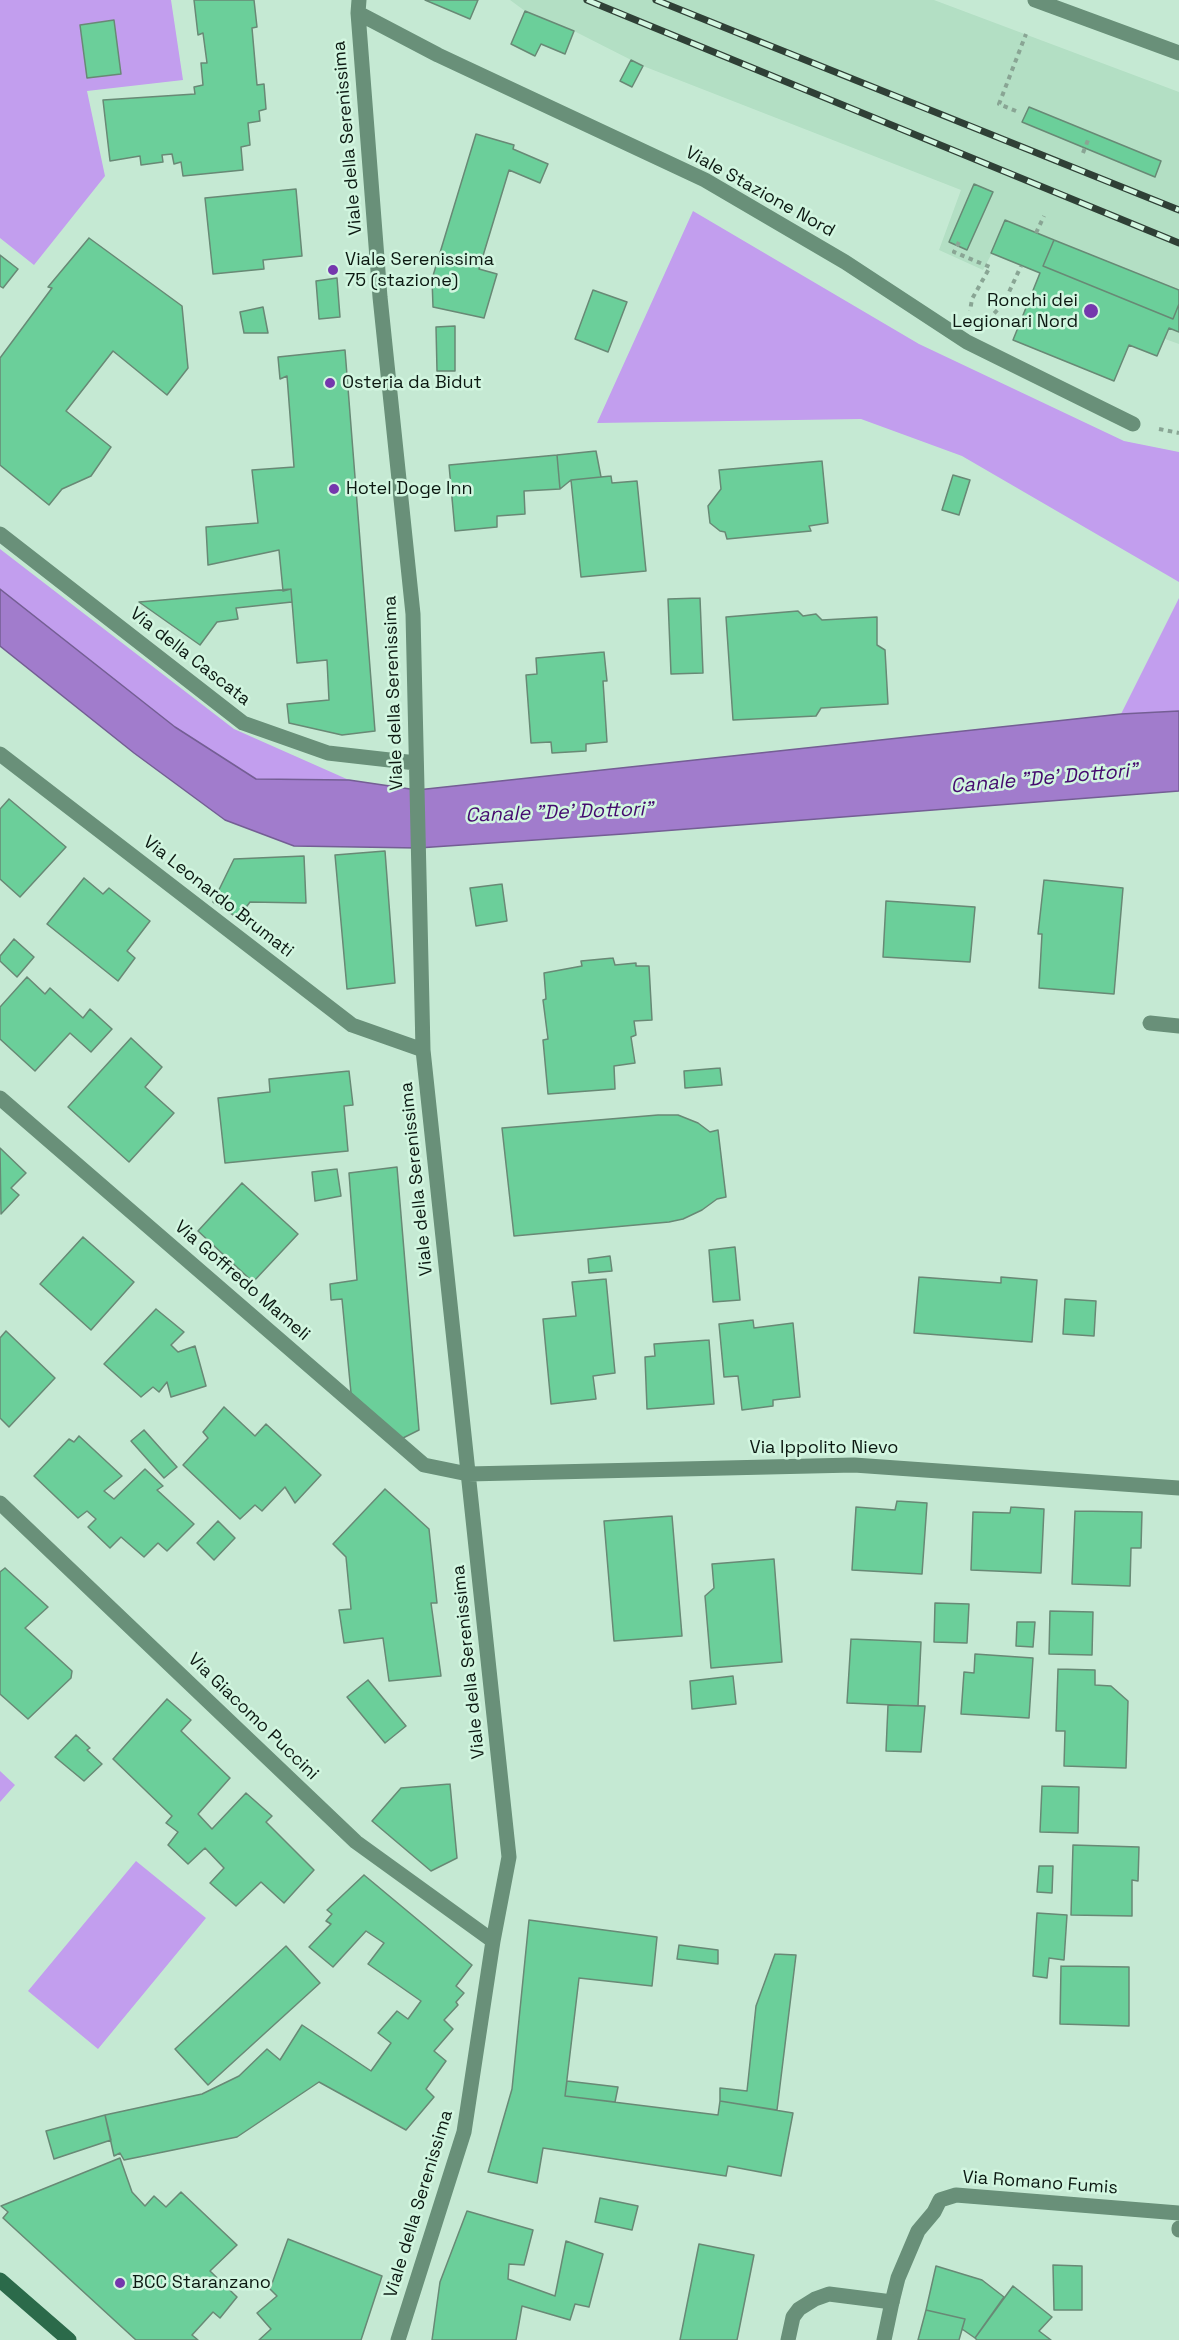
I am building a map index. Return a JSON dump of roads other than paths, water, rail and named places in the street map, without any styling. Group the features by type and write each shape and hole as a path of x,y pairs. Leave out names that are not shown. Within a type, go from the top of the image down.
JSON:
{"main road":[{"path":"0,2280 69,2340"}],"street":[{"path":"1035,0 1179,53"},
{"name":"Viale Stazione Nord","path":"359,7 438,55 705,180 845,262 967,342 1133,424"},
{"name":"Viale della Serenissima","path":"359,7 380,297 413,614 423,1050 509,1857 493,1941 464,2132 398,2340"},
{"name":"Via della Cascata","path":"0,534 243,723 328,753 416,763"},
{"name":"Via Leonardo Brumati","path":"0,754 352,1024 423,1050"},
{"path":"1150,1023 1179,1026"},
{"name":"Via Goffredo Mameli","path":"0,1098 424,1464 468,1474"},
{"name":"Via Ippolito Nievo","path":"468,1474 854,1465 1179,1488"},
{"name":"Via Giacomo Puccini","path":"0,1503 356,1842 493,1941"},
{"name":"Via Romano Fumis","path":"884,2340 898,2277 918,2231 934,2212 940,2200 956,2195 1179,2212"},
{"path":"788,2340 793,2317 799,2309 815,2299 829,2295 892,2302"}],"water":[{"name":"Canale \"De' Dottori\"","path":"0,589 175,727 256,779 349,780 417,790 1121,714 1179,711 1179,791 418,848 294,846 225,820 134,753 0,646"}],"railway":[{"path":"587,0 1179,243"},
{"path":"656,0 1179,210"}],"place":[{"name":"Viale Serenissima 75 (stazione)","path":"333,270"},
{"name":"Ronchi dei Legionari Nord","path":"1091,311"},
{"name":"Osteria da Bidut","path":"330,383"},
{"name":"Hotel Doge Inn","path":"334,489"},
{"name":"BCC Staranzano","path":"120,2283"}]}
